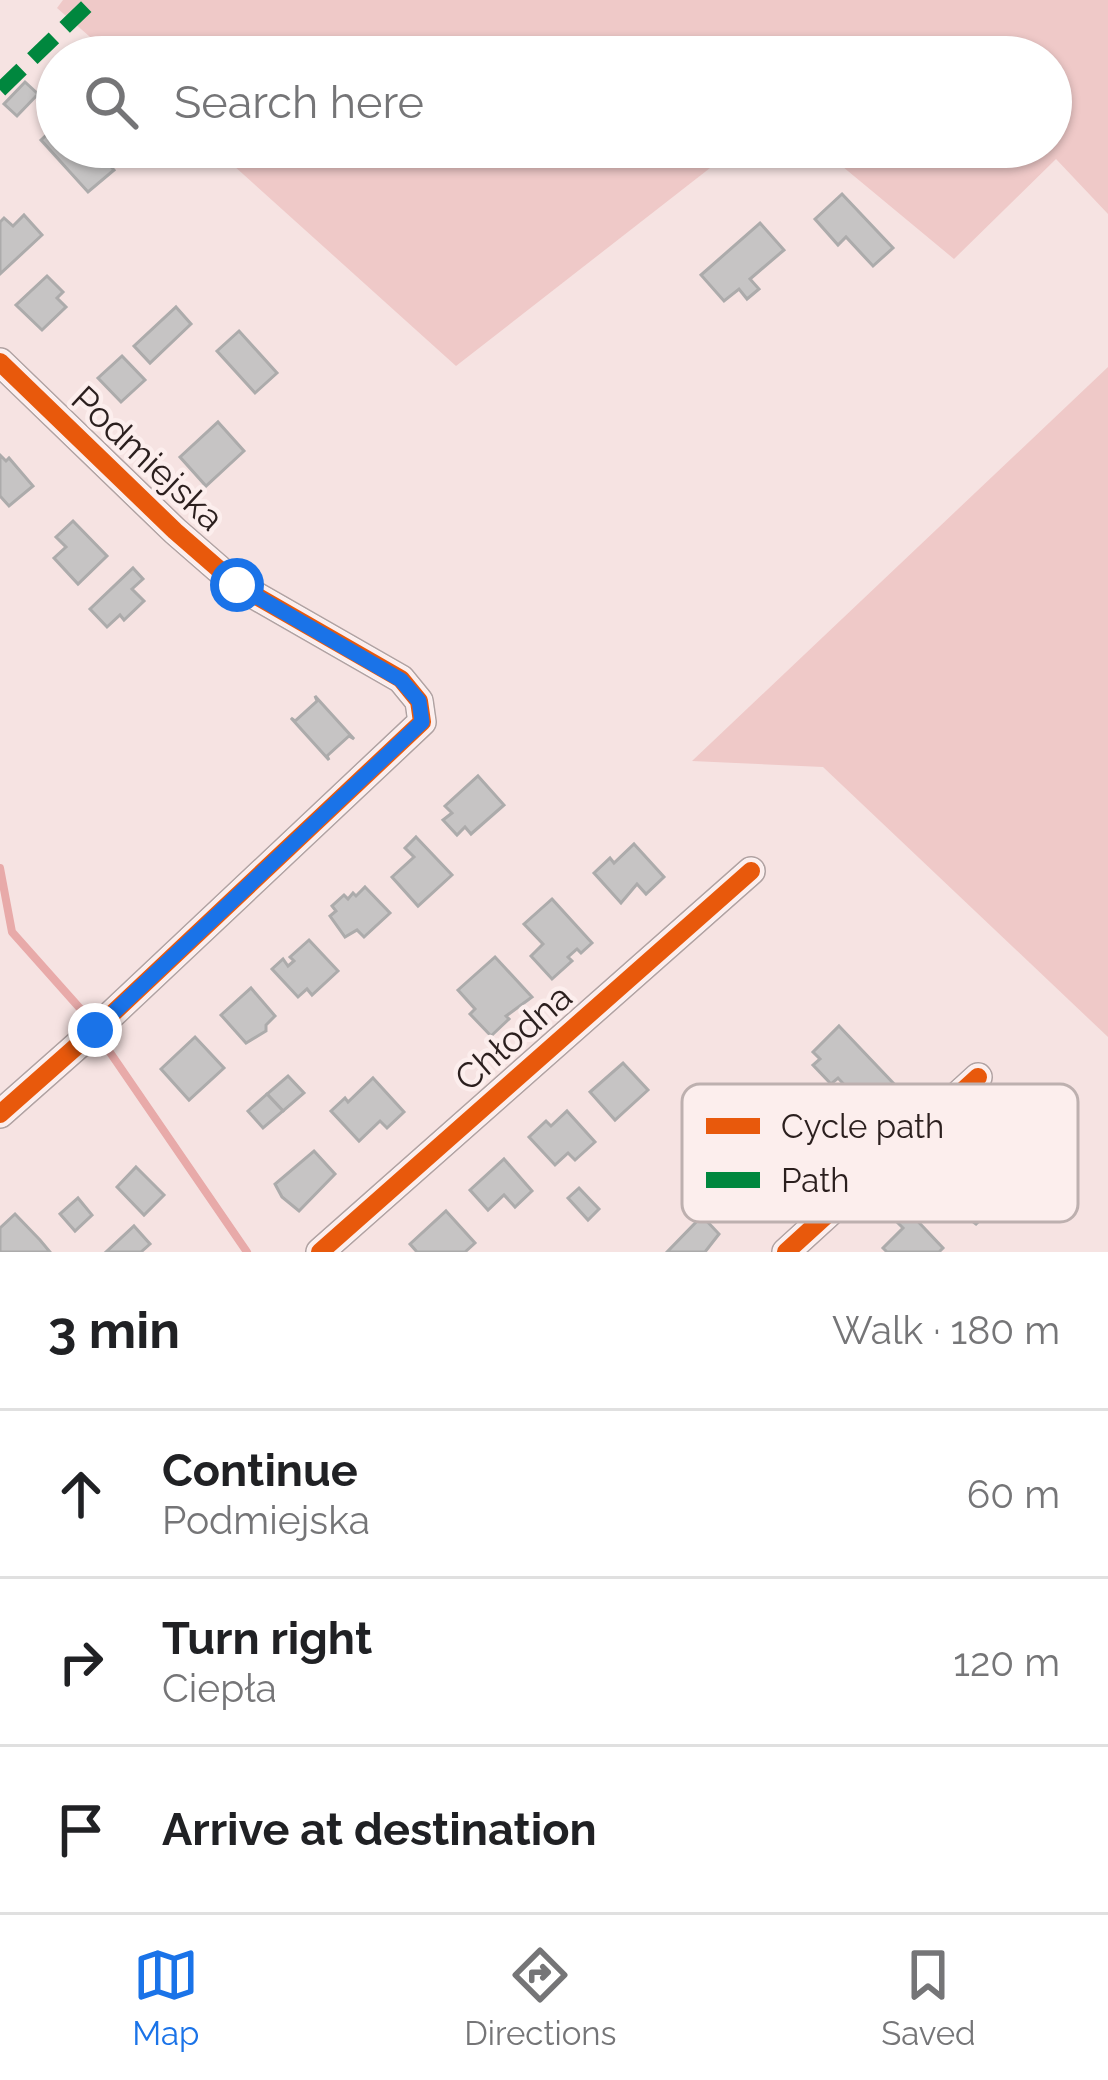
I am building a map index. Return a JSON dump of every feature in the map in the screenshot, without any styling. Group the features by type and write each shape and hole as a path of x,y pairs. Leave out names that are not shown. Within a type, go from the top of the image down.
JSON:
{"street":[{"name":"Podmiejska","path":"0,362 237,585 401,680 419,701 422,722 111,1016 6,1097"},
{"name":"Chłodna","path":"320,1252 751,871"},
{"path":"970,1084 978,1077"},
{"path":"786,1252 819,1222"}],"shaded area":[{"path":"63,0 1108,0 1108,214 1065,168 1072,168 1072,36 89,36 57,8"},
{"path":"236,168 710,168 456,366"},
{"path":"844,168 1047,168 954,259"},
{"path":"1108,367 1108,1037 823,767 692,761"}],"building":[{"path":"25,82 36,92 17,116 4,104"},
{"path":"66,168 112,168 114,170 88,192"},
{"path":"842,194 893,248 873,266 846,237 838,245 815,219"},
{"path":"24,215 42,235 0,274 0,222 4,218 13,226"},
{"path":"760,223 784,250 750,279 759,289 747,299 739,289 724,301 701,275"},
{"path":"47,276 63,292 57,298 66,307 42,330 16,305"},
{"path":"176,307 191,324 150,363 134,346"},
{"path":"239,331 277,373 255,393 217,351"},
{"path":"122,356 145,380 121,402 98,378"},
{"path":"218,422 244,451 206,486 180,457"},
{"path":"0,455 6,461 9,458 33,486 9,506 0,496"},
{"path":"73,521 107,556 78,584 54,558 66,547 56,537"},
{"path":"133,568 143,579 132,589 144,601 124,620 120,615 107,627 90,609"},
{"path":"315,696 354,739 349,736 327,756 329,760 291,718 295,721 317,701"},
{"path":"478,776 504,805 471,834 465,827 457,835 443,820 452,813 445,806"},
{"path":"416,837 452,875 418,906 392,877 414,857 405,848"},
{"path":"634,844 664,877 646,894 637,884 621,903 594,873 610,858 614,863"},
{"path":"365,887 390,913 364,937 357,930 345,937 330,916 336,911 332,906"},
{"path":"552,899 592,943 568,957 572,961 552,979 531,956 543,944 524,924"},
{"path":"309,940 338,971 312,995 307,989 298,997 272,969 283,959 288,966 294,961 290,957"},
{"path":"495,957 532,997 506,1016 509,1019 491,1036 470,1014 475,1009 458,990"},
{"path":"251,988 275,1016 266,1031 246,1043 221,1015"},
{"path":"839,1026 894,1084 844,1084 838,1078 831,1084 813,1065 820,1059 813,1052"},
{"path":"195,1037 224,1068 189,1100 161,1069"},
{"path":"623,1063 648,1090 615,1120 590,1092"},
{"path":"288,1076 304,1093 283,1111 267,1094"},
{"path":"373,1078 404,1112 387,1128 380,1121 359,1141 331,1111"},
{"path":"267,1094 283,1111 263,1128 248,1111"},
{"path":"567,1111 595,1142 575,1160 568,1153 555,1165 529,1137 546,1121 551,1126"},
{"path":"314,1151 335,1174 299,1211 275,1184"},
{"path":"504,1159 532,1191 515,1207 504,1195 488,1210 470,1190"},
{"path":"136,1167 164,1195 144,1215 117,1187"},
{"path":"579,1188 599,1209 588,1220 568,1198"},
{"path":"78,1198 92,1215 75,1231 60,1214"},
{"path":"446,1211 475,1243 465,1252 417,1252 410,1244"},
{"path":"15,1214 50,1252 0,1252 0,1228"},
{"path":"696,1222 708,1222 719,1234 705,1252 667,1252"},
{"path":"918,1222 943,1248 939,1252 887,1252 883,1248 903,1228 898,1223"},
{"path":"134,1226 150,1244 141,1252 106,1252"}],"waterway":[{"path":"0,868 12,932 85,1014"},
{"path":"107,1048 247,1252"}],"marked path":[{"path":"56,36 93,0"},
{"path":"0,90 36,55"}],"cycle path":[{"path":"0,362 237,585 401,679 419,701 422,722 0,1114"},
{"path":"320,1252 751,871"},
{"path":"970,1084 978,1077"},
{"path":"786,1252 819,1222"}],"route":[{"path":"95,1030 422,722 419,701 401,680 237,585"}]}
